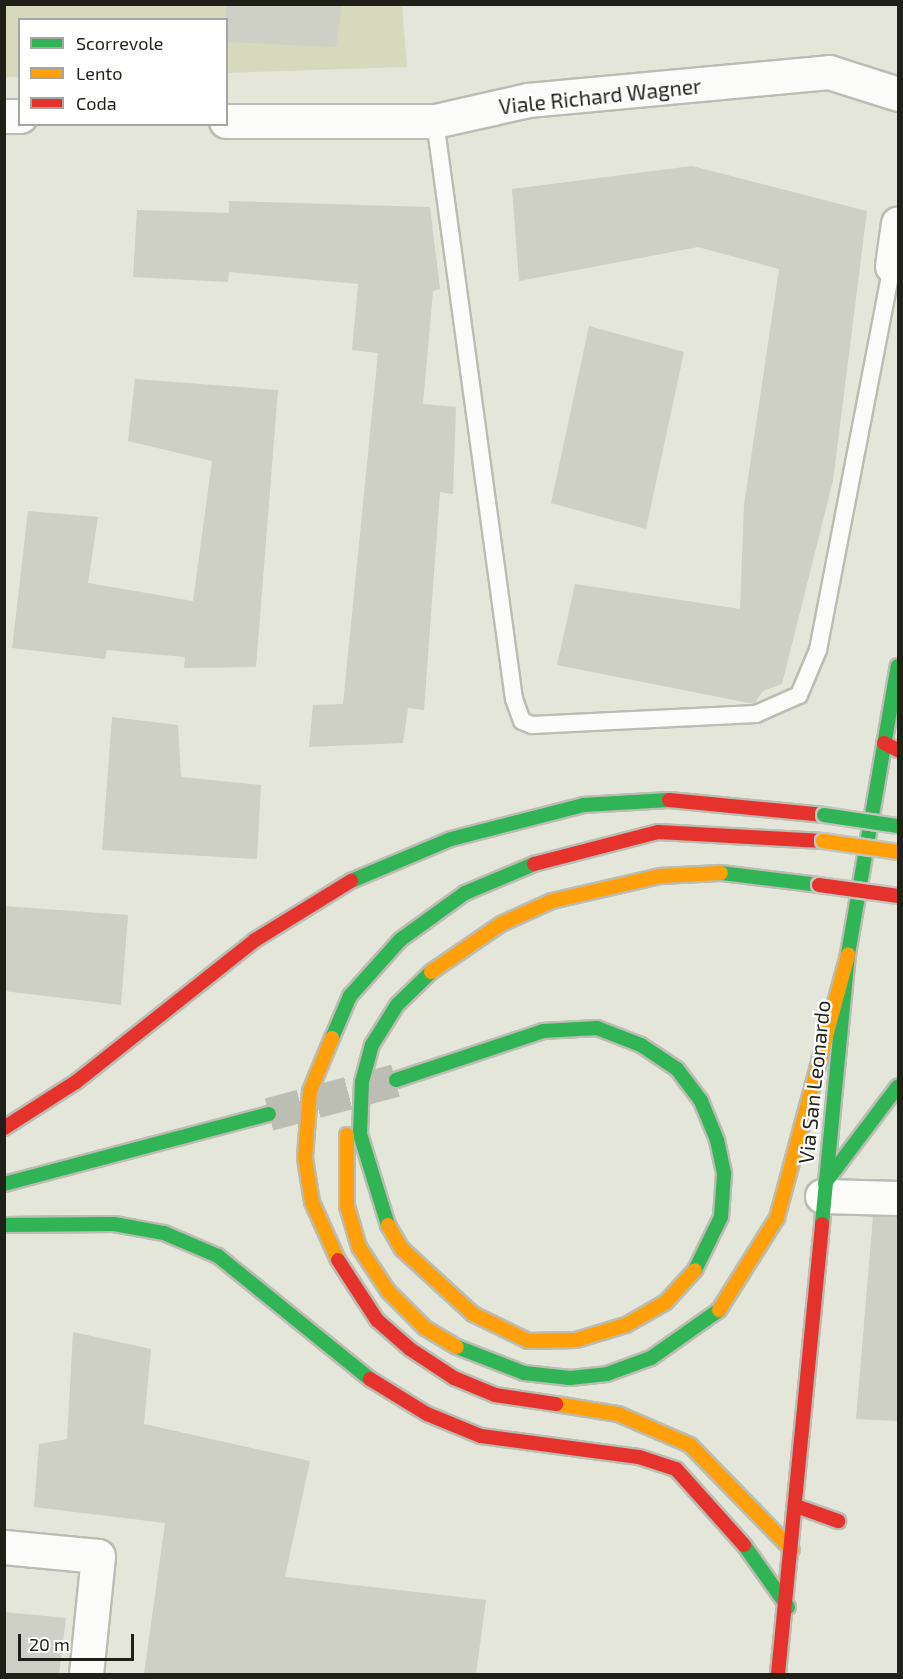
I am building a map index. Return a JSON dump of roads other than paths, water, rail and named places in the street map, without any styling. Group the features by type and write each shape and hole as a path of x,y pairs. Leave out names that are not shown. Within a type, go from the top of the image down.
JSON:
{"main road":[{"name":"Via San Leonardo","path":"778,1674 788,1607 824,1189 848,954 898,666"},
{"path":"884,743 898,750"},
{"path":"4,1128 76,1082 255,940 360,876 452,839 583,806 637,799 716,802 898,826"},
{"path":"792,1550 690,1444 618,1414 495,1395 454,1378 410,1349 376,1320 348,1282 312,1202 305,1158 310,1091 350,996 400,940 465,893 532,864 658,832 823,841 898,852"},
{"path":"848,954 777,1218 756,1258 729,1301 692,1334 651,1358 607,1374 570,1378 524,1373 475,1358 425,1328 388,1291 360,1247 347,1206 343,1160 372,1045 397,1005 446,958 501,924 552,901 660,876 719,873 898,896"},
{"path":"362,1082 360,1134 380,1211 402,1249 474,1314 528,1341 576,1340 626,1325 666,1302 702,1263 722,1217 724,1174 717,1140 701,1101 676,1069 641,1045 597,1028 543,1031 396,1080"},
{"path":"824,1189 898,1086"},
{"path":"4,1184 269,1114"},
{"path":"4,1225 114,1224 164,1233 218,1256 378,1386 428,1414 481,1436 639,1457 676,1469 760,1562 788,1607"},
{"path":"795,1506 838,1521"}],"street":[{"name":"Viale Richard Wagner","path":"228,121 435,121 528,100 829,72 898,94"},
{"path":"892,266 898,223"},
{"path":"824,1189 898,1198"},
{"path":"4,1546 98,1556 86,1674"}],"lane":[{"path":"435,121 514,699 522,720 532,725 756,714 799,694 818,650 892,266"}],"tunnel":[{"path":"269,1114 396,1080"}]}
